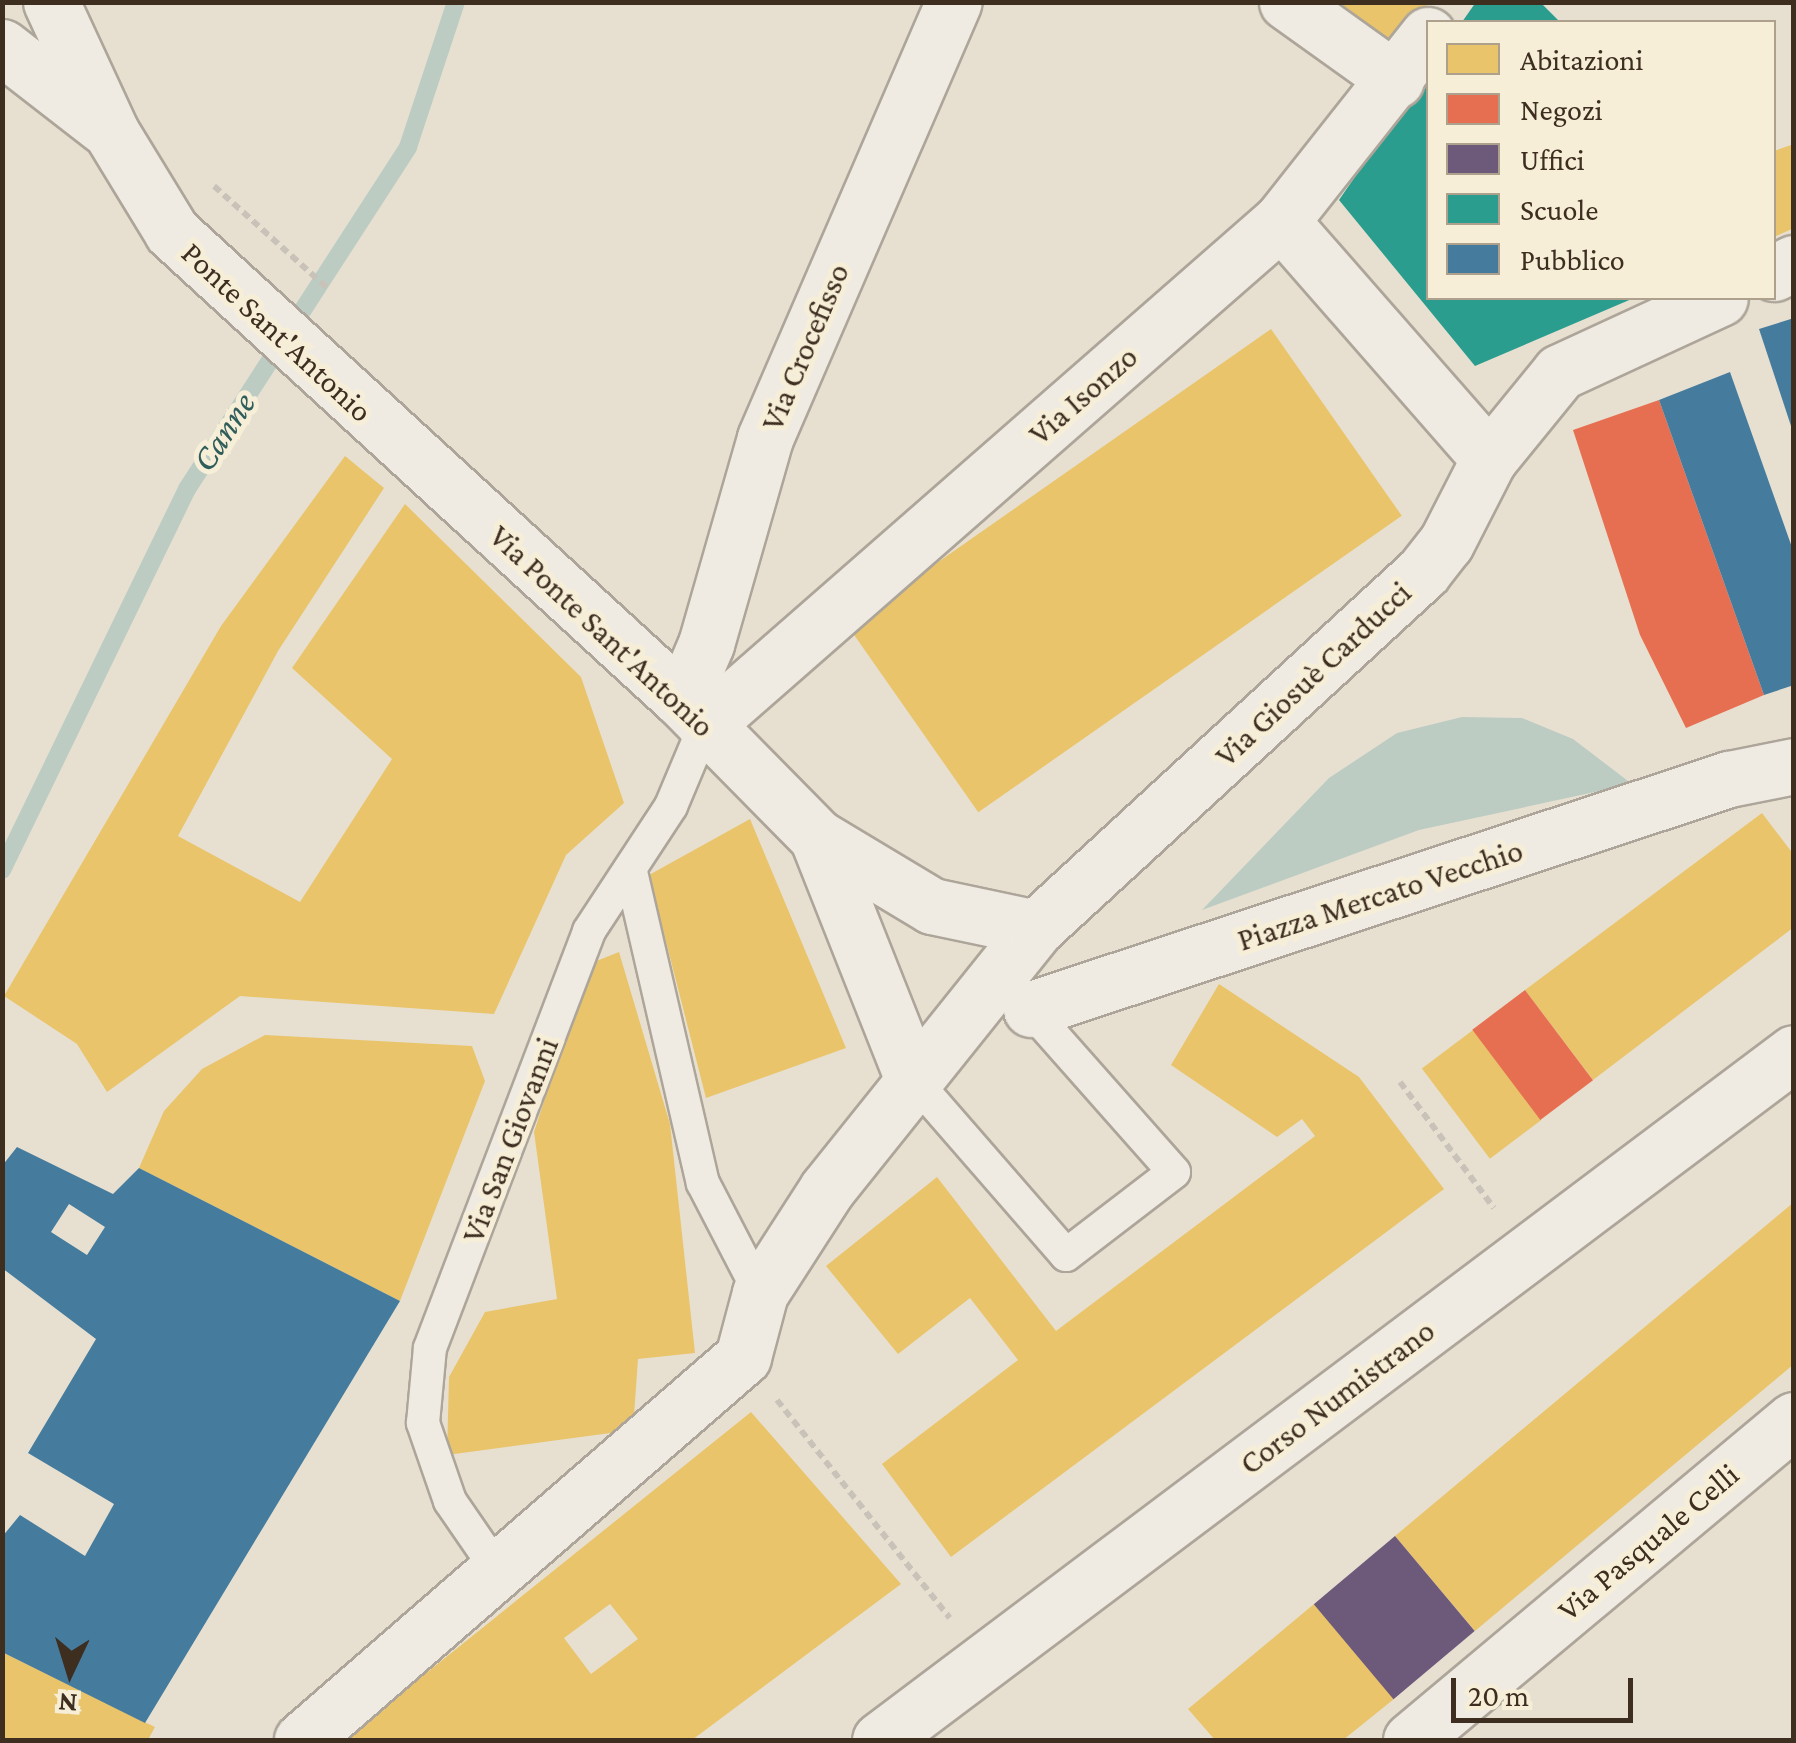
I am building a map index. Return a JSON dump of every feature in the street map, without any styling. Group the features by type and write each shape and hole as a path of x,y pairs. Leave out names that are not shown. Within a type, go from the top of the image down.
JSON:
{"street":[{"path":"51,2 111,132"},
{"name":"Via Crocefisso","path":"694,713 706,644 765,438 954,2"},
{"path":"1287,2 1396,80"},
{"name":"Via Isonzo","path":"694,713 1281,221 1426,38"},
{"path":"2,48 111,132"},
{"name":"Ponte Sant'Antonio","path":"111,132 172,232 383,431"},
{"path":"1281,221 1488,459"},
{"name":"Via Giosuè Carducci","path":"743,1357 760,1293 827,1189 913,1079 1015,992 1036,928 1423,572 1446,542 1488,459 1560,372 1716,300"},
{"name":"Via Ponte Sant'Antonio","path":"383,431 694,713 817,837"},
{"name":"Piazza Mercato Vecchio","path":"1015,992 1728,780 1794,766"},
{"path":"817,837 932,906 1036,928"},
{"path":"817,837 913,1079"},
{"name":"Corso Numistrano","path":"880,1740 1794,1053"},
{"path":"302,1740 743,1357"},
{"name":"Via Pasquale Celli","path":"1411,1740 1794,1420"}],"lane":[{"name":"Via San Giovanni","path":"496,1568 450,1501 423,1423 430,1348 589,931 671,806 694,713"},
{"path":"631,872 702,1183 760,1293"},
{"path":"913,1079 1066,1255 1174,1172 1015,992"}],"path":[{"path":"218,185 332,292"},
{"path":"1400,1082 1467,1173"},
{"path":"743,1357 912,1570"}],"shaded area":[{"path":"1462,717 1522,718 1573,739 1632,784 1419,830 1202,910 1329,778 1397,733"}],"building: Abitazioni":[{"path":"1346,2 1429,2 1394,53 1337,16"},
{"path":"1794,144 1794,228 1776,236 1776,150"},
{"path":"1271,329 1402,516 978,812 847,626"},
{"path":"345,456 384,488 278,651 178,836 300,902 392,759 292,668 405,504 581,677 624,803 566,855 494,1014 240,996 107,1092 77,1044 4,996 221,626"},
{"path":"1762,813 1794,855 1794,927 1593,1080 1525,990"},
{"path":"750,819 846,1048 706,1098 649,875"},
{"path":"619,952 670,1124 695,1353 638,1359 633,1430 447,1455 449,1377 485,1312 557,1299 534,1132 589,964"},
{"path":"1219,984 1359,1077 1444,1189 951,1557 882,1464 1018,1360 970,1298 898,1354 826,1266 937,1177 1056,1331 1315,1136 1302,1119 1277,1137 1171,1065"},
{"path":"1473,1030 1541,1120 1490,1159 1422,1069"},
{"path":"265,1035 472,1046 485,1081 400,1301 139,1168 164,1111 202,1069"},
{"path":"1794,1202 1794,1364 1475,1631 1395,1536"},
{"path":"751,1412 901,1584 692,1740 343,1740","holes":["610,1604 638,1639 591,1674 564,1638"]},
{"path":"1314,1604 1394,1699 1343,1740 1215,1740 1188,1709"},
{"path":"2,1652 155,1727 148,1740 2,1740"}],"building: Negozi":[{"path":"1659,400 1764,695 1686,728 1640,635 1573,430"},
{"path":"1525,990 1593,1080 1540,1120 1472,1030"}],"building: Uffici":[{"path":"1395,1536 1475,1631 1394,1699 1314,1604"}],"building: Scuole":[{"path":"1476,2 1540,2 1558,20 1463,20"},
{"path":"1426,74 1426,300 1629,300 1475,366 1339,200"}],"building: Pubblico":[{"path":"1794,318 1794,432 1793,432 1759,329"},
{"path":"1730,372 1794,553 1794,685 1764,695 1659,400"},
{"path":"17,1147 113,1194 139,1168 400,1301 145,1723 2,1652 2,1537 20,1515 85,1556 114,1504 28,1453 96,1339 2,1268 2,1166","holes":["69,1204 105,1227 87,1255 51,1232"]}],"waterway":[{"name":"Canne","path":"2,870 187,489 408,147 456,2"}]}
